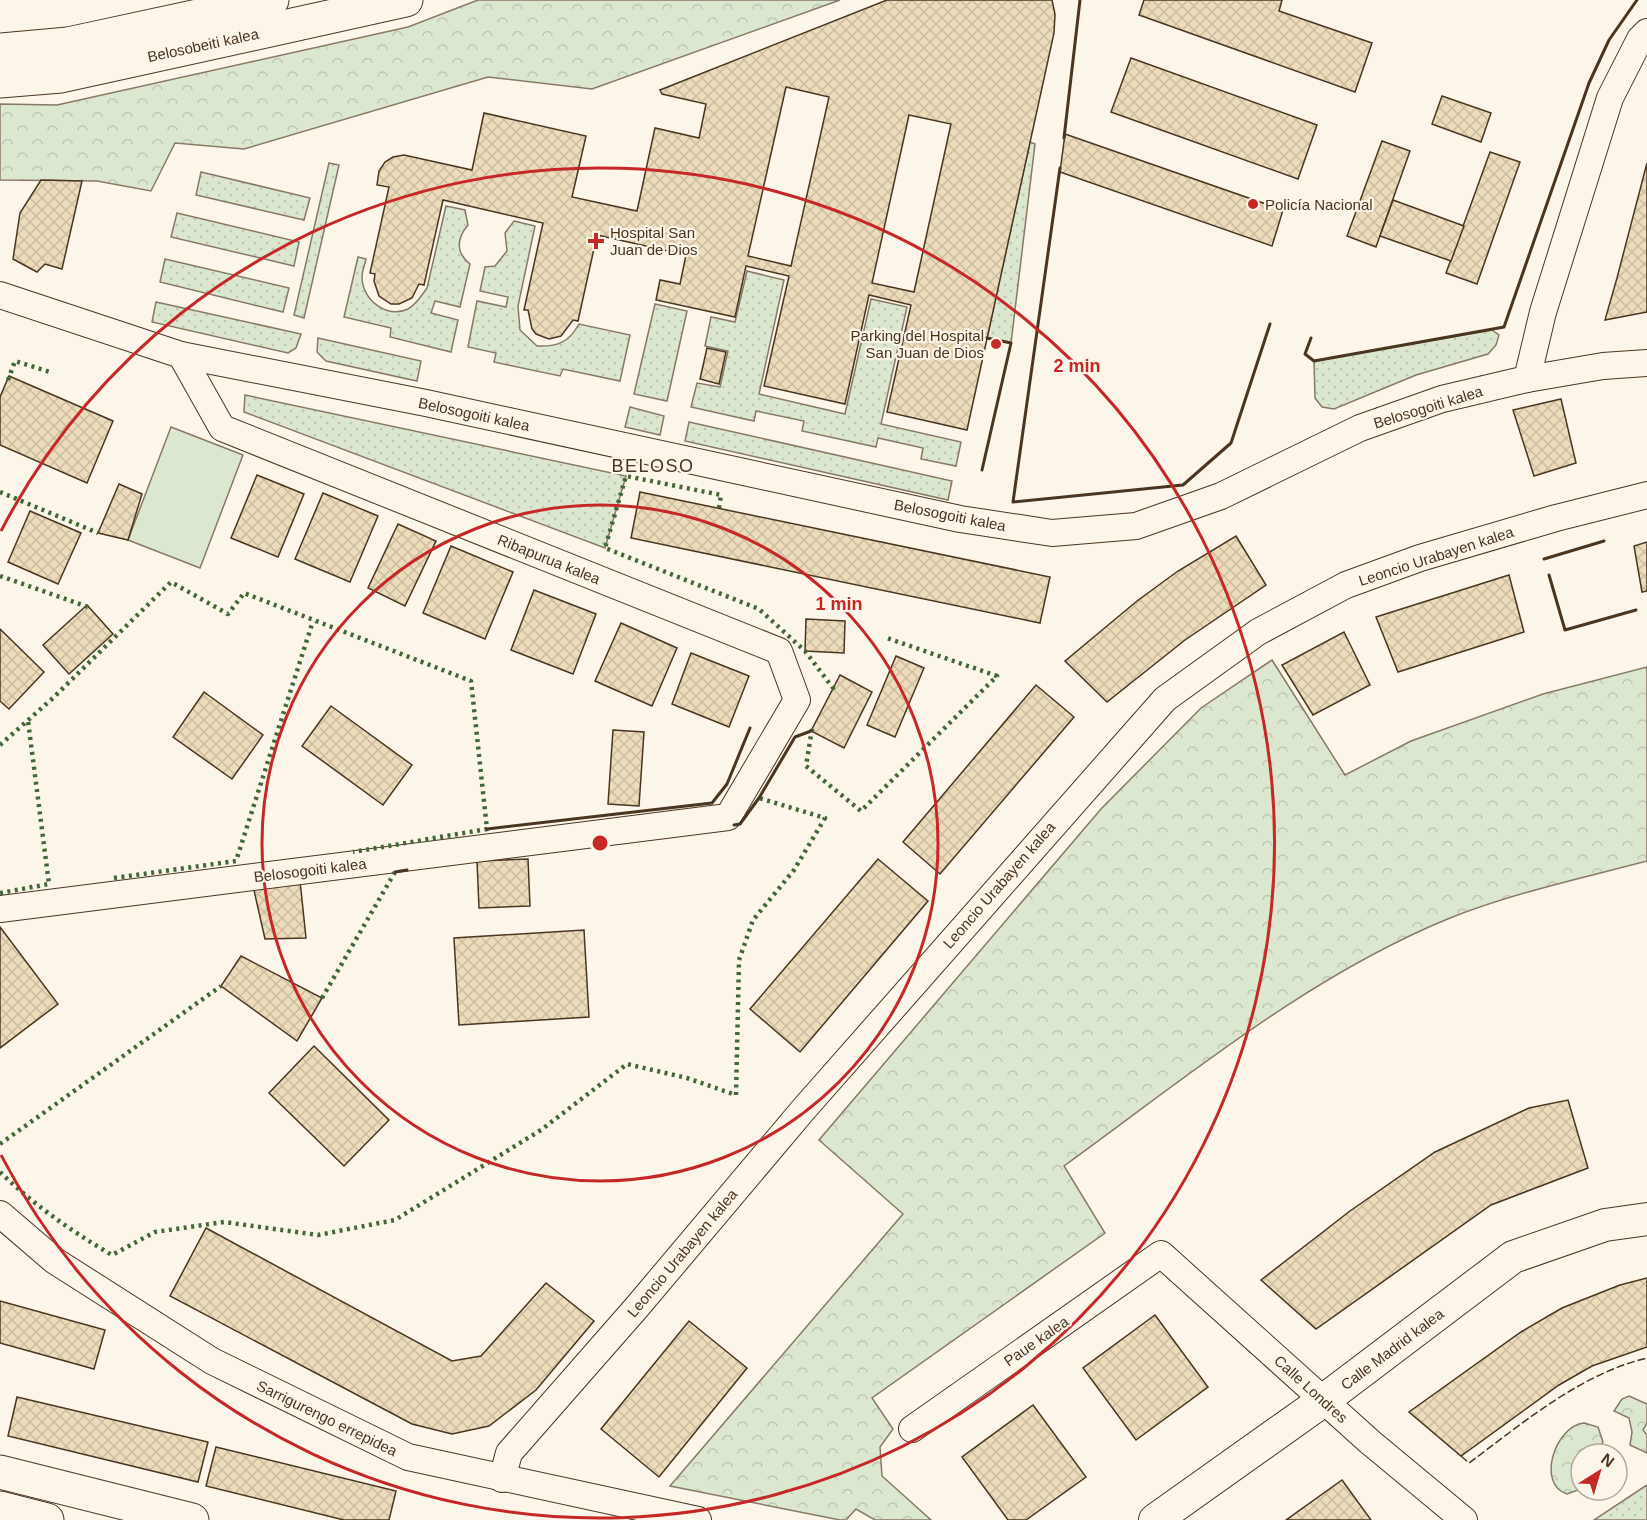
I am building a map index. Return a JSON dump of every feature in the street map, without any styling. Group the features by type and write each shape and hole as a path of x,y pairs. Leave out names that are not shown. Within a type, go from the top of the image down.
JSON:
{"main road":[{"name":"Belosobeiti kalea","path":"0,50 68,44 272,0"},
{"name":"Belosobeiti kalea","path":"0,81 61,76 406,0"},
{"path":"0,1472 192,1520"},
{"path":"0,1508 46,1520"}],"street":[{"path":"1647,32 1640,39 1610,98 1543,312 1527,379 1603,366 1647,363"},
{"name":"Belosogoiti kalea","path":"0,295 181,355 426,403 960,519 1052,533 1136,526 1221,496 1359,428 1442,399 1527,379"},
{"name":"Ribapurua kalea","path":"181,355 222,428 779,651 797,700 728,817"},
{"name":"Leoncio Urabayen kalea","path":"502,1479 509,1453 514,1447 637,1307 803,1110 1165,699 1258,632 1346,585 1420,558 1647,495"},
{"name":"Belosogoiti kalea","path":"0,909 728,817"},
{"name":"Sarrigurengo errepidea","path":"0,1214 55,1261 212,1361 408,1457 698,1520"},
{"name":"Calle Madrid kalea","path":"1155,1520 1324,1400 1514,1257 1605,1225 1647,1219"},
{"name":"Calle Londres","path":"1161,1254 1324,1400 1464,1520"},
{"name":"Paue kalea","path":"912,1429 1161,1254"}],"green space":[{"path":"478,0 840,0 592,89 488,77 244,149 175,143 151,191 97,181 0,180 0,104 57,105 408,27"},
{"path":"1030,142 1035,144 1011,343 987,338"},
{"path":"329,163 339,165 304,318 294,315"},
{"path":"201,172 310,198 304,220 196,195"},
{"path":"446,206 465,210 468,225 459,245 462,255 470,264 460,307 435,301 431,313 458,320 451,352 390,337 391,328 344,317 358,257 366,259 362,275 363,285 366,293 377,305 384,309 400,311 408,309 416,302 427,288"},
{"path":"177,213 299,242 294,266 171,237"},
{"path":"514,221 535,226 518,306 520,330 537,346 551,346 562,342 579,324 630,335 620,381 563,369 560,376 494,362 496,353 468,347 477,301 506,307 508,297 480,291 485,267 495,266 507,251 505,233"},
{"path":"165,259 289,288 283,312 160,282"},
{"path":"747,271 784,280 759,394 845,414 871,299 907,307 881,424 961,442 956,466 921,459 923,448 878,438 876,447 802,431 804,421 756,411 754,421 691,407 697,383 720,387 728,351 705,346 711,317 735,322"},
{"path":"156,302 301,334 296,348 288,353 152,322"},
{"path":"655,304 687,311 667,401 634,394"},
{"path":"1492,330 1499,335 1496,345 1488,354 1416,375 1334,409 1322,407 1315,398 1314,361"},
{"path":"318,338 421,361 417,381 326,361 317,352"},
{"path":"245,395 626,476 605,548 244,412"},
{"path":"630,407 664,416 660,435 625,427"},
{"path":"689,422 952,481 948,500 685,441"},
{"path":"171,427 243,455 200,568 128,540"},
{"path":"1272,660 1345,775 1411,741 1543,694 1647,667 1647,861 1498,901 1450,918 1398,942 1298,998 1250,1030 1064,1166 1105,1233 872,1398 893,1429 880,1447 882,1476 931,1520 875,1520 856,1509 846,1520 840,1520 670,1486 903,1214 819,1140 1101,809 1201,708"},
{"path":"1629,1396 1647,1404 1647,1423 1643,1430 1647,1435 1647,1453 1630,1445 1632,1432 1629,1418 1614,1411 1622,1399"},
{"path":"1584,1423 1598,1427 1603,1442 1569,1442 1569,1493 1567,1494 1558,1488 1552,1479 1551,1468 1558,1444 1574,1427"},
{"path":"1647,1485 1647,1520 1594,1520 1621,1502 1629,1502 1629,1497"}],"building":[{"path":"887,0 1052,0 1055,14 1054,33 967,430 887,412 911,305 869,295 845,404 764,386 789,276 746,266 735,317 656,300 660,280 680,284 686,255 597,235 578,321 573,320 561,336 549,339 536,334 532,329 528,310 524,310 543,223 443,200 424,285 419,284 412,298 399,304 391,304 379,296 374,281 375,274 370,273 389,187 377,185 379,171 385,162 393,157 404,155 472,170 484,113 586,136 572,197 637,211 655,128 699,138 706,104 662,94 660,90","holes":["786,87 829,97 791,266 748,256","909,115 951,124 914,292 872,283"]},
{"path":"1144,0 1282,0 1279,11 1372,43 1355,92 1139,15"},
{"path":"1131,58 1317,125 1298,179 1111,112"},
{"path":"1442,96 1491,113 1481,142 1432,124"},
{"path":"1065,134 1283,210 1272,246 1060,172"},
{"path":"1382,141 1410,151 1376,247 1347,236"},
{"path":"1490,152 1520,162 1477,284 1446,273"},
{"path":"1647,163 1647,312 1605,320 1617,278"},
{"path":"41,180 82,181 62,269 45,264 37,272 13,259 20,213"},
{"path":"1393,200 1464,226 1451,261 1380,236"},
{"path":"707,348 726,352 719,384 700,379"},
{"path":"9,376 113,421 87,483 0,445 0,397"},
{"path":"1561,399 1576,463 1534,476 1513,410"},
{"path":"257,475 304,494 278,557 231,538"},
{"path":"119,484 142,494 128,540 98,533"},
{"path":"640,492 1050,577 1040,623 631,538"},
{"path":"323,493 378,516 350,582 295,559"},
{"path":"30,511 81,533 58,584 8,562"},
{"path":"398,524 436,541 405,606 368,588"},
{"path":"1236,536 1266,585 1185,640 1107,702 1065,661 1137,601 1178,571"},
{"path":"1647,542 1647,591 1642,592 1634,546"},
{"path":"451,546 513,572 485,639 423,613"},
{"path":"1509,575 1524,632 1398,672 1376,617"},
{"path":"534,590 596,614 573,674 511,650"},
{"path":"87,605 113,634 69,674 43,645"},
{"path":"806,619 845,621 844,653 805,651"},
{"path":"621,623 677,648 652,706 595,681"},
{"path":"0,629 44,672 9,709 0,701"},
{"path":"1344,632 1370,685 1313,715 1282,665"},
{"path":"691,653 749,676 729,727 672,704"},
{"path":"896,656 924,668 895,737 867,725"},
{"path":"840,675 872,692 844,748 811,731"},
{"path":"1036,685 1074,717 940,874 903,842"},
{"path":"204,692 263,735 232,779 173,737"},
{"path":"331,706 412,765 383,805 302,746"},
{"path":"613,730 644,732 639,806 608,804"},
{"path":"528,859 530,906 479,908 477,861"},
{"path":"878,859 928,901 800,1052 750,1009"},
{"path":"299,871 306,938 265,939 251,877"},
{"path":"0,927 58,1004 0,1048"},
{"path":"584,930 589,1017 459,1025 454,938"},
{"path":"241,956 322,998 297,1041 221,986"},
{"path":"314,1046 389,1120 344,1166 269,1093"},
{"path":"1568,1100 1588,1168 1491,1205 1316,1329 1261,1280 1350,1211 1435,1152 1529,1108"},
{"path":"206,1228 452,1361 481,1356 546,1283 594,1321 536,1390 489,1426 452,1434 412,1424 170,1296"},
{"path":"1647,1278 1647,1347 1592,1366 1559,1385 1461,1456 1409,1412 1521,1332 1562,1308 1620,1285"},
{"path":"0,1301 105,1330 94,1369 0,1343"},
{"path":"1155,1315 1208,1387 1136,1440 1083,1368"},
{"path":"689,1321 747,1368 659,1477 601,1429"},
{"path":"17,1397 208,1442 198,1482 8,1436"},
{"path":"1033,1405 1086,1477 1026,1520 1008,1520 962,1457"},
{"path":"216,1447 396,1491 389,1520 344,1520 206,1486"},
{"path":"1342,1480 1371,1520 1286,1520"}],"hedge":[{"path":"8,380 15,361 50,372"},
{"path":"719,508 721,495 626,476 605,548 759,609 805,651 833,688 831,692"},
{"path":"0,492 98,533"},
{"path":"0,576 88,607"},
{"path":"0,745 53,698 171,582 228,614 244,593 471,681 487,829 353,852"},
{"path":"114,878 236,861 313,621"},
{"path":"812,729 806,766 861,811 997,676 884,637"},
{"path":"0,893 49,884 28,721"},
{"path":"0,1172 53,1217 112,1255 155,1232 224,1222 318,1235 395,1220 541,1130 627,1064 687,1078 736,1095 739,960 753,920 794,870 825,818 759,798"},
{"path":"322,998 395,872"},
{"path":"0,1144 221,986"}],"fence":[{"path":"1461,1456 1469,1463 1531,1416 1575,1388 1622,1365 1647,1358"}],"wall":[{"path":"1064,138 1080,0"},
{"path":"1311,338 1305,354 1314,361 1504,327 1589,83 1609,40 1637,0"},
{"path":"1060,168 1013,502 1183,485 1231,443 1270,324"},
{"path":"982,470 1011,343 987,338"},
{"path":"1544,559 1604,541"},
{"path":"1549,575 1565,630 1636,610"},
{"path":"487,829 712,803 727,784 750,728"},
{"path":"734,825 740,824 759,798 795,737 811,731"},
{"path":"395,872 407,870"}],"place":[{"name":"Policía Nacional","path":"1253,204"},
{"name":"Hospital San Juan de Dios","path":"596,241"},
{"name":"Parking del Hospital San Juan de Dios","path":"996,344"}],"district":[{"name":"BELOSO","path":"653,466"}]}
